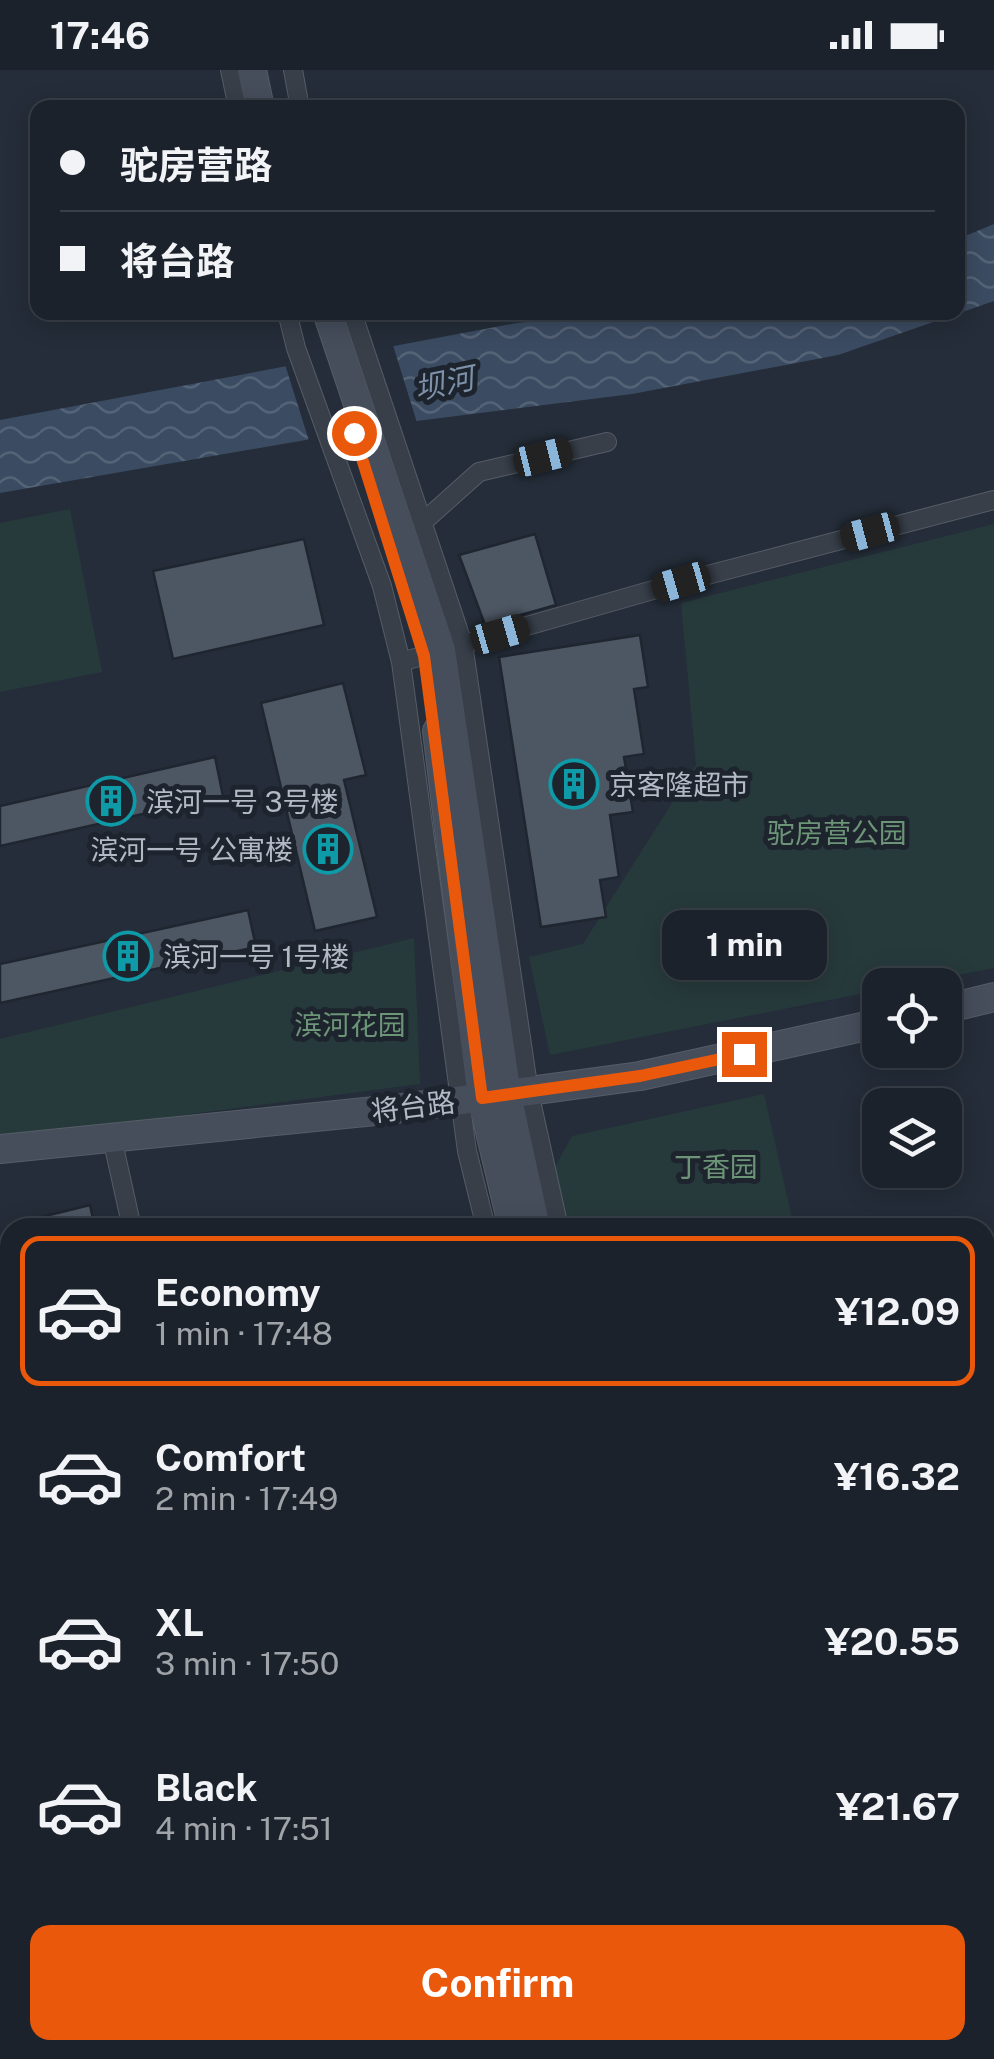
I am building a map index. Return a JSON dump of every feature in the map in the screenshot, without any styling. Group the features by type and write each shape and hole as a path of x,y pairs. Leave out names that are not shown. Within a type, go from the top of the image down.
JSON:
{"street":[{"path":"230,70 236,100"},
{"path":"252,70 258,100"},
{"path":"270,70 276,100"},
{"path":"293,70 299,100"},
{"path":"289,320 296,348 369,461 422,522 433,653 512,1218"},
{"path":"322,320 340,339"},
{"path":"330,320 340,339 369,461 433,653 494,1096 533,1218"},
{"path":"340,339 348,320"},
{"path":"422,522 478,472 607,442"},
{"path":"369,461 382,586 433,653"},
{"path":"433,653 681,582 994,500"},
{"path":"962,1005 994,998"},
{"name":"将台路","path":"0,1149 494,1096 660,1072 862,1027"},
{"path":"484,1218 468,1151 494,1096"},
{"path":"494,1096 554,1218"},
{"path":"112,1138 130,1218"}],"green space":[{"path":"70,509 102,672 0,692 0,523"},
{"name":"驼房营公园","path":"994,524 994,968 962,974 962,968 862,968 862,994 550,1055 529,957 583,944 696,765 681,603"},
{"name":"滨河花园","path":"414,938 420,1084 0,1139 0,1039"},
{"name":"丁香园","path":"764,1094 792,1218 564,1218 552,1172 572,1136"}],"water":[{"path":"994,224 994,301 965,311 965,236"},
{"name":"坝河","path":"939,320 838,355 632,394 409,422 0,493 0,420 517,323"}],"pier":[{"path":"392,342 418,426 310,444 284,361"}],"building":[{"path":"535,534 556,605 485,625 459,555"},
{"path":"304,539 324,625 173,659 153,571"},
{"name":"京客隆超市","path":"640,635 648,687 634,689 644,754 624,757 633,812 610,815 619,877 600,880 606,917 541,927 499,657"},
{"name":"滨河一号 公寓楼","path":"343,683 366,775 344,780 377,917 315,931 261,703"},
{"name":"滨河一号 3号楼","path":"215,757 223,796 0,846 0,806"},
{"name":"滨河一号 1号楼","path":"248,910 256,947 0,1003 0,964"},
{"path":"90,1205 93,1218 37,1218"}],"place":[{"name":"京客隆超市","path":"574,784"},
{"name":"滨河一号 3号楼","path":"111,801"},
{"name":"滨河一号 公寓楼","path":"328,849"},
{"name":"滨河一号 1号楼","path":"128,956"}],"route":[{"path":"354,433 424,656 436,723 482,1098 640,1076 744,1054"}]}
